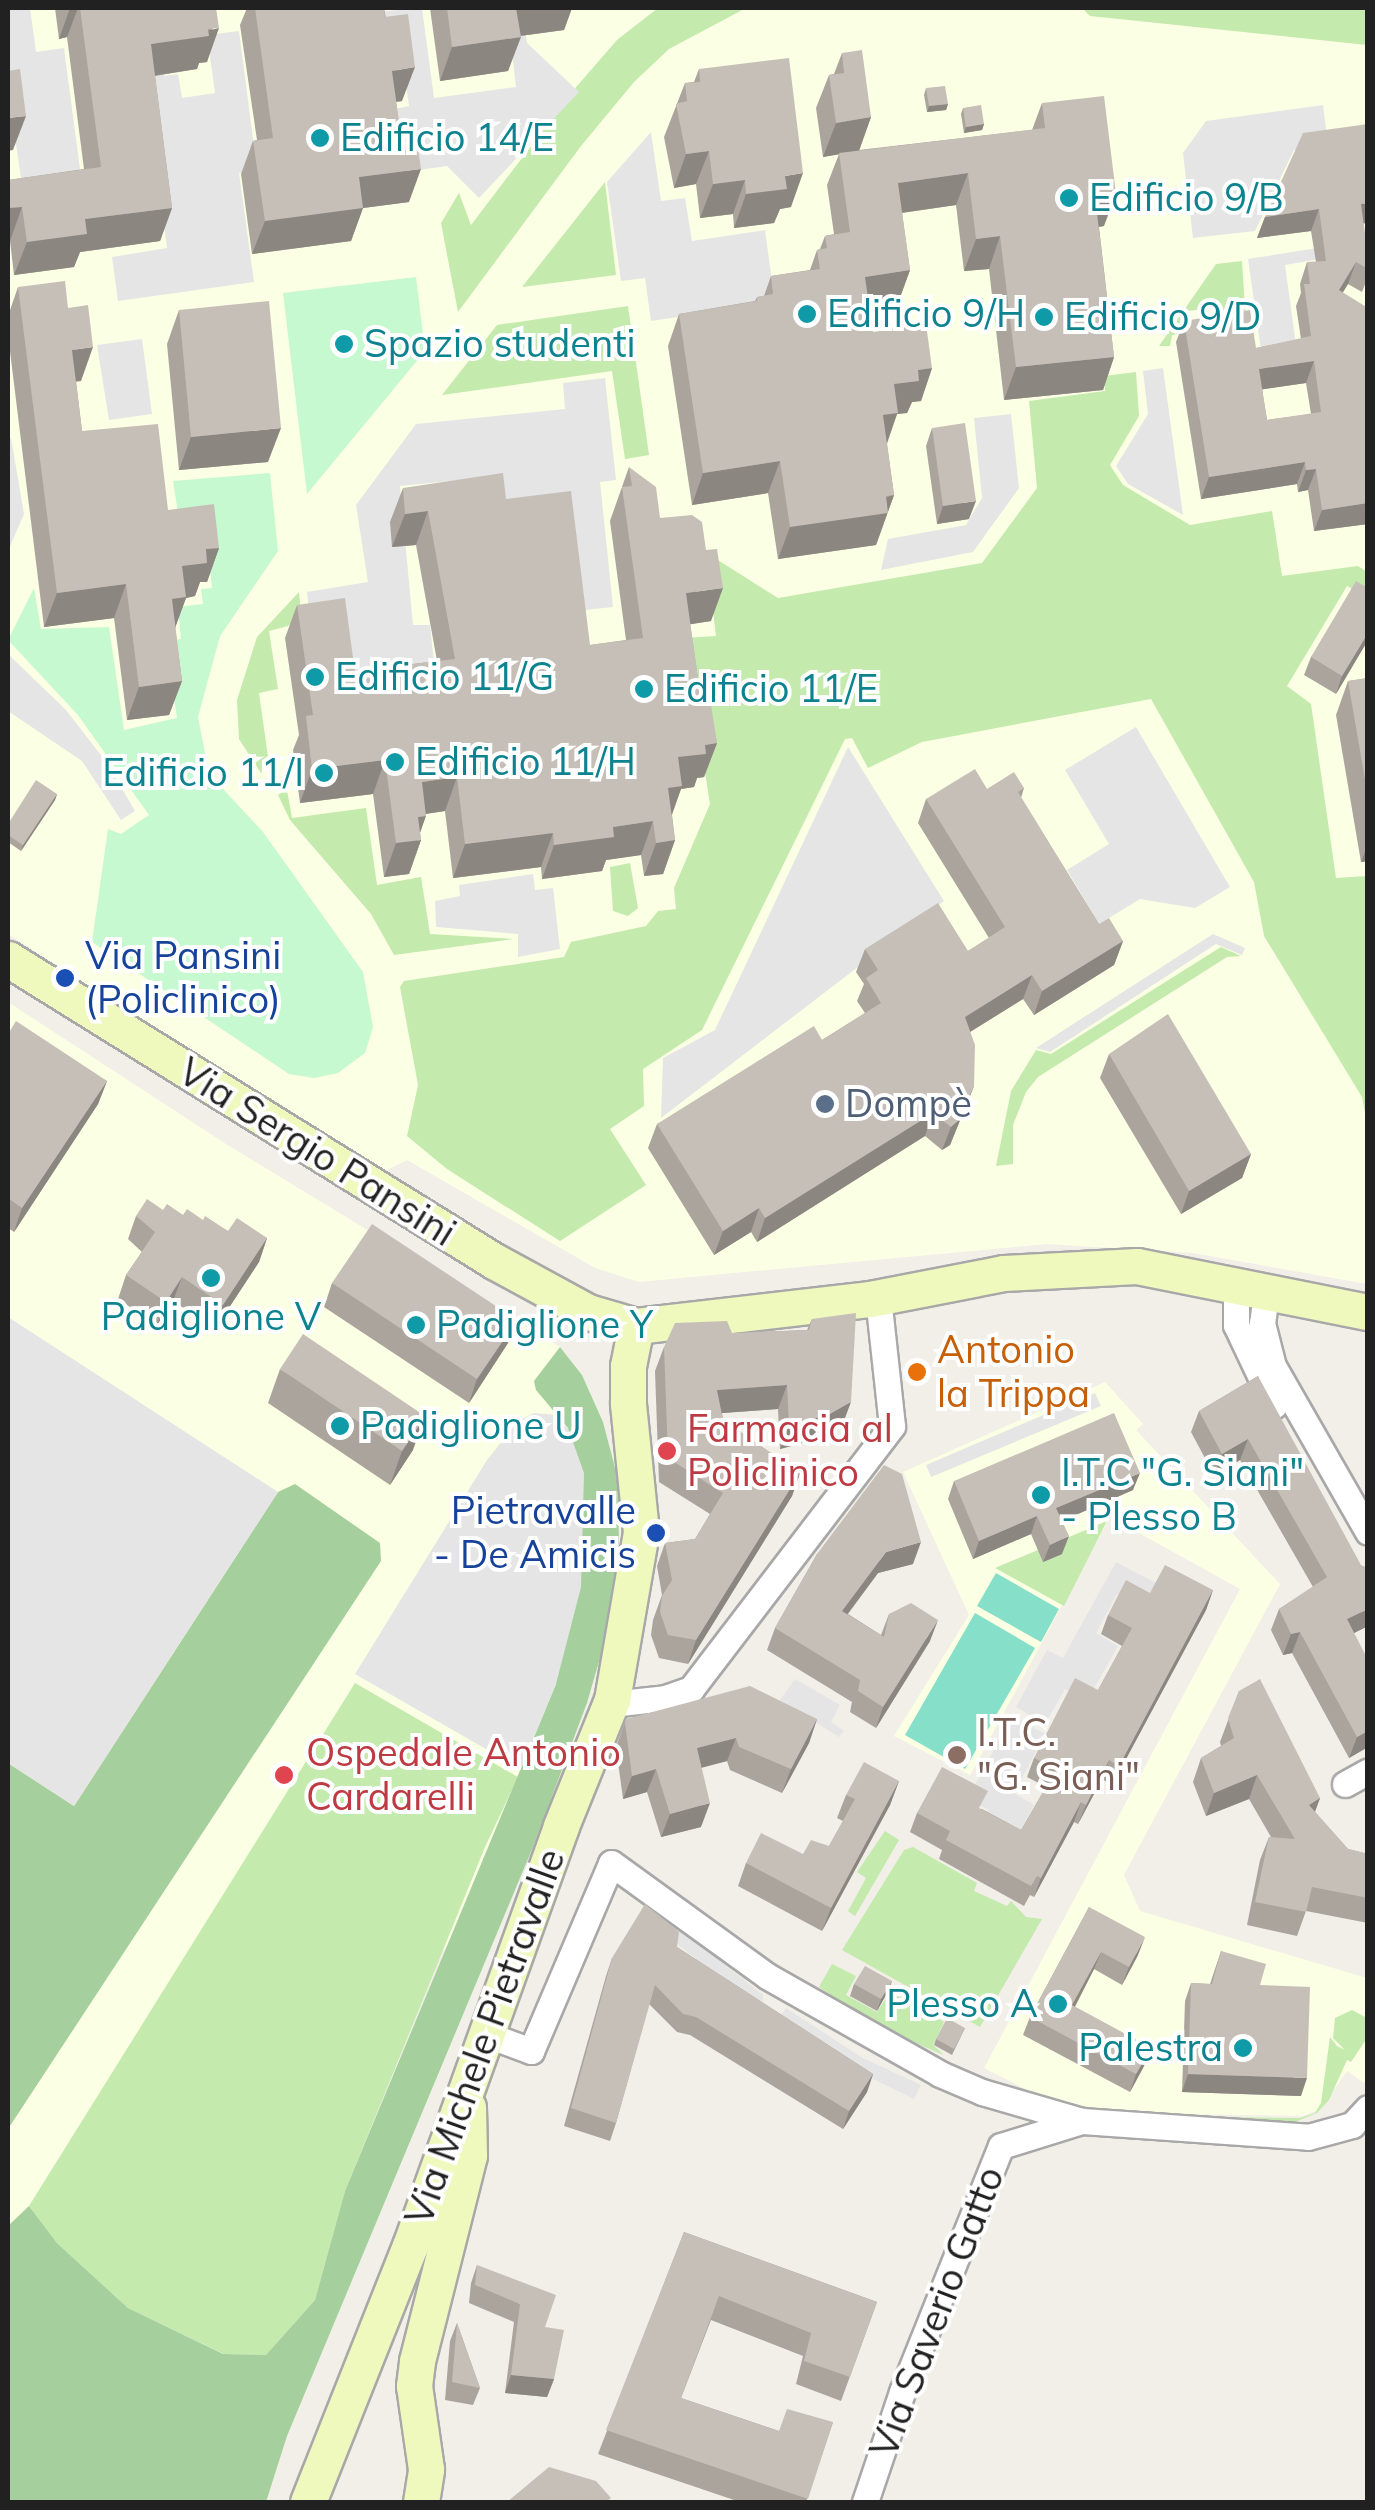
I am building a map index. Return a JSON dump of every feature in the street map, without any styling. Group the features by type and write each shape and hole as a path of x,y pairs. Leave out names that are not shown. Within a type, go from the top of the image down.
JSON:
{"main road":[{"name":"Via Sergio Pansini","path":"8,959 494,1261 588,1312 636,1326"},
{"path":"636,1326 874,1299 1004,1273 1137,1266 1251,1292 1368,1312"},
{"name":"Via Michele Pietravalle","path":"308,2502 488,2035 561,1826 612,1702 641,1532 628,1403 628,1366 636,1326"},
{"path":"421,2502 426,2468 414,2386 469,2155 472,2126 464,2096"}],"street":[{"path":"1251,1292 1273,1366 1368,1532"},
{"path":"1251,1292 1236,1326 1258,1375 1358,1561"},
{"path":"612,1702 688,1686 885,1424 874,1299"},
{"path":"488,2035 531,2051 612,1863 768,1976 940,2074 982,2092 1082,2121 1308,2137 1352,2125 1368,2108"},
{"name":"Via Saverio Gatto","path":"865,2502 902,2392 1001,2146 1082,2121"}],"shaded area":[{"path":"8,8 1367,8 1367,1284 1193,1253 1047,1244 639,1282 595,1268 407,1160 383,1172 8,934"},
{"path":"8,8 30,8 36,52 64,48 83,192 23,191 8,90"},
{"path":"422,8 434,98 516,87 507,8 522,8 527,43 579,92 479,198 447,166 398,173 389,110 409,106 400,43 374,12"},
{"path":"239,31 257,169 239,173 254,282 118,301 112,257 167,248 141,53 161,58 164,76 178,74 182,98 215,93 207,35"},
{"path":"1323,105 1328,145 1294,150 1255,231 1193,238 1183,153 1206,121"},
{"path":"651,132 661,201 685,198 692,241 765,230 775,303 651,321 645,278 621,281 607,182"},
{"path":"1330,246 1332,257 1285,265 1296,345 1261,350 1248,259"},
{"path":"142,339 152,414 109,420 97,345"},
{"path":"1163,368 1183,515 1128,484 1116,466 1148,414 1143,371"},
{"path":"605,378 616,480 600,482 613,607 575,611 497,523 491,477 400,486 413,625 430,625 438,700 353,686 310,621 307,592 368,582 356,505 416,424 565,409 563,383"},
{"path":"1011,414 1019,488 973,552 881,570 888,539 966,525 982,498 974,418"},
{"path":"11,438 24,514 8,551 8,439"},
{"path":"8,654 66,710 107,763 135,811 121,820 82,761 8,711"},
{"path":"1136,727 1230,887 1195,908 1140,899 1099,924 1067,870 1109,844 1065,770"},
{"path":"848,747 944,901 661,1118 663,1058 715,1030"},
{"path":"533,874 535,890 553,888 560,949 518,957 518,934 436,927 435,901 460,896 459,885"},
{"path":"1213,934 1245,948 1242,955 1216,944 1050,1052 1036,1048"},
{"name":"Ospedale Antonio Cardarelli","path":"8,1002 226,1144 560,1347 582,1375 603,1422 617,1475 587,1703 533,1847 8,2454"},
{"path":"8,1317 278,1492 74,1806 8,1763"},
{"name":"I.T.C. \"G. Siani\"","path":"1105,1382 1143,1424 1136,1430 1280,1584 1124,1875 1140,1911 1367,1978 1367,2085 1347,2071 1321,2109 1303,2116 1086,2113 1057,2105 984,2068 1240,1589 1110,1517 970,1775 894,1736 969,1615 903,1472"},
{"path":"1095,1393 1101,1406 931,1477 926,1465"},
{"path":"534,1413 557,1415 568,1428 584,1473 581,1587 556,1684 521,1769 355,1674 487,1460 518,1421"},
{"path":"1116,1562 1156,1583 1142,1607 1117,1594 1096,1633 1118,1646 1087,1701 1065,1689 1045,1724 1016,1707 1047,1650 1063,1658"},
{"path":"795,1679 840,1705 831,1722 844,1731 839,1737 780,1700"},
{"path":"1012,1716 1045,1734 1014,1793 1034,1805 1017,1836 984,1818 988,1810 968,1798"},
{"path":"658,1912 763,1995 762,2010 654,1926"},
{"path":"786,2008 861,2057 921,2085 914,2099 861,2073 778,2020"}],"green space":[{"path":"658,8 746,8 669,49 634,82 581,146 458,312 441,223 459,193 471,225 577,86 617,40"},
{"path":"1368,8 1367,45 1090,16 1083,9"},
{"path":"605,182 616,275 522,287"},
{"path":"1242,261 1246,325 1217,329 1214,308 1187,311 1189,332 1172,335 1170,346 1159,346 1216,264"},
{"path":"416,277 425,351 307,494 283,293"},
{"path":"628,306 649,455 625,459 612,371 442,395 497,325"},
{"path":"1136,372 1139,416 1110,465 1123,485 1190,525 1272,511 1282,576 1358,566 1367,572 1367,597 1347,586 1287,686 1311,704 1336,878 1367,876 1367,1123 1362,1097 1264,936 1254,882 1151,699 922,742 868,768 852,738 845,739 702,1030 643,1069 644,1106 610,1129 646,1185 560,1241 447,1169 407,1136 418,1085 400,987 404,981 564,957 571,942 646,926 658,911 676,909 674,888 710,804 684,638 716,636 708,570 661,524 778,598 982,563 1037,488 1029,401 1105,391 1104,376"},
{"path":"270,473 278,551 220,636 198,717 209,774 263,832 363,972 373,1027 365,1053 338,1073 314,1078 289,1074 92,942 108,829 121,834 149,815 78,715 8,640 34,588 41,629 109,627 124,730 177,718 166,641 181,639 178,607 203,604 201,589 212,588 206,529 181,532 173,481"},
{"path":"299,592 301,614 288,626 269,631 278,689 259,693 269,764 261,773 239,739 237,700 257,637"},
{"path":"287,790 292,818 366,808 377,885 421,877 430,934 514,939 394,955 371,914 290,820 278,795"},
{"path":"630,863 638,908 628,916 613,911 610,867"},
{"path":"1221,947 1241,956 1227,957 1038,1077 1026,1092 1013,1125 1013,1164 996,1166 1011,1091 1036,1050 1051,1054"},
{"path":"560,1347 582,1375 603,1422 617,1475 620,1572 613,1613 587,1703 533,1847 287,2436 266,2502 13,2502 8,2499 8,2226 29,2206 57,2243 128,2308 223,2354 266,2355 315,2300 345,2191 556,1684 568,1428 536,1390 534,1381"},
{"path":"295,1484 380,1543 381,1561 8,2129 8,1763 74,1806 278,1492"},
{"path":"1107,1521 1064,1606 995,1568"},
{"path":"996,1573 1059,1609 1041,1642 977,1606"},
{"path":"975,1613 1035,1648 965,1769 905,1735"},
{"path":"355,1683 518,1777 485,1847 345,2191 315,2300 266,2355 224,2354 128,2308 57,2243 29,2206"},
{"path":"885,1831 899,1840 855,1916 848,1911 866,1878 857,1872"},
{"path":"913,1847 977,1883 974,1891 1007,1906 1011,1901 1026,1917 1042,1919 980,2027 842,1950 904,1850"},
{"path":"832,1964 856,1976 846,1995 877,2012 890,1992 944,2022 933,2045 944,2055 880,2028 819,1987"},
{"path":"1352,2010 1367,2018 1367,2038 1351,2062 1347,2060 1329,2100 1317,2113 1295,2122 1210,2117 1300,2118 1315,2113 1321,2103 1330,2037 1345,2050 1333,2038 1335,2018"}],"building":[{"path":"80,8 216,8 219,28 208,29 209,36 151,44 172,208 85,219 87,234 27,242 22,207 8,208 8,180 101,167"},
{"name":"Edificio 14/E","path":"255,8 384,8 385,17 408,14 415,67 392,71 403,150 418,148 421,169 359,177 363,208 265,221 253,141 273,138"},
{"path":"447,8 516,8 521,37 452,47"},
{"path":"862,50 871,117 836,123 829,75 844,73 842,53"},
{"path":"789,58 803,173 785,176 787,189 746,194 745,180 713,184 709,151 686,154 676,104 687,101 685,83 700,82 699,69"},
{"path":"20,69 26,116 8,118 8,71"},
{"path":"945,86 948,104 929,106 926,88"},
{"path":"1104,96 1116,194 1095,196 1114,357 1016,367 1000,236 976,239 968,173 898,183 910,270 865,277 873,332 926,324 932,368 918,370 919,381 894,384 898,413 883,415 894,495 886,496 888,513 790,527 780,461 703,473 679,314 757,301 757,297 773,294 771,276 820,269 817,250 827,248 825,236 850,232 839,153 1045,128 1042,103"},
{"path":"981,105 984,124 966,127 963,108"},
{"path":"1368,124 1368,203 1361,204 1368,269 1356,262 1339,290 1368,308 1368,503 1322,510 1316,469 1306,470 1305,462 1209,477 1184,321 1250,310 1256,348 1311,336 1304,284 1310,284 1307,262 1326,261 1319,209 1265,217 1303,133","holes":["1314,361 1321,412 1267,420 1259,369"]},
{"path":"65,281 68,308 88,305 93,347 72,350 82,431 158,424 168,510 214,504 219,548 206,549 207,563 182,566 186,597 172,599 182,681 139,687 126,584 57,593 18,287"},
{"path":"269,301 281,428 191,437 179,310"},
{"path":"965,423 976,501 943,506 932,428"},
{"path":"629,467 656,487 660,518 692,515 702,522 706,550 717,549 723,588 686,593 701,699 710,698 717,743 705,745 706,754 678,757 682,786 668,788 675,840 656,843 653,821 613,827 614,837 554,845 553,833 465,844 457,777 422,782 426,816 418,817 421,840 396,843 385,760 312,769 306,716 313,715 297,605 345,598 356,680 397,675 396,666 455,659 428,511 405,514 403,488 503,473 506,499 571,491 590,645 643,638 622,487 632,486"},
{"path":"1356,581 1368,588 1368,633 1342,676 1311,657"},
{"path":"1368,678 1368,797 1348,681"},
{"path":"975,769 987,789 1014,772 1024,788 1018,792 1099,924 1109,918 1123,941 1042,991 1032,975 965,1017 975,1045 974,1086 958,1121 951,1127 933,1113 765,1218 759,1208 723,1231 657,1124 814,1026 822,1040 881,1003 866,978 878,970 865,949 938,903 968,951 1005,927 926,799"},
{"path":"36,780 57,794 23,845 8,835 8,824"},
{"path":"1168,1014 1251,1154 1189,1191 1109,1054"},
{"path":"16,1021 107,1081 22,1208 8,1198 8,1034"},
{"path":"147,1199 163,1210 167,1204 183,1215 187,1209 203,1220 205,1216 228,1231 237,1218 267,1238 223,1305 182,1277 166,1302 126,1275 155,1232 136,1216"},
{"name":"Padiglione Y","path":"372,1224 517,1320 477,1379 332,1283"},
{"path":"856,1313 851,1402 830,1414 789,1426 787,1385 717,1390 723,1420 800,1473 696,1640 668,1635 660,1612 662,1596 672,1580 665,1543 695,1539 723,1493 668,1458 664,1347 675,1323 727,1321 732,1333 809,1330 812,1319"},
{"path":"303,1334 425,1416 402,1451 280,1369"},
{"path":"1258,1376 1361,1565 1368,1568 1368,1609 1347,1619 1368,1660 1368,1731 1357,1737 1300,1632 1291,1634 1279,1609 1327,1577 1248,1439 1222,1454 1199,1411"},
{"name":"I.T.C \"G. Siani\" - Plesso B","path":"1114,1413 1140,1473 1056,1508 1069,1536 1050,1545 1037,1516 979,1541 954,1481"},
{"path":"884,1465 902,1474 921,1542 886,1552 842,1611 884,1637 889,1614 911,1603 938,1620 883,1707 858,1691 860,1680 775,1628 817,1554"},
{"path":"1165,1565 1213,1590 1119,1766 1109,1760 1086,1805 1081,1802 1041,1878 1037,1876 1031,1886 946,1840 950,1831 917,1813 942,1767 988,1791 979,1808 1021,1830 1056,1769 1034,1758 1075,1678 1098,1690 1132,1628 1108,1615 1126,1580 1150,1593"},
{"path":"1260,1679 1320,1798 1309,1805 1348,1849 1368,1854 1368,1898 1312,1887 1306,1912 1255,1902 1269,1837 1295,1839 1257,1775 1214,1793 1201,1758 1234,1738 1228,1718 1239,1691"},
{"path":"750,1686 817,1719 791,1769 739,1747 736,1738 697,1748 710,1803 670,1814 656,1769 632,1776 626,1719"},
{"path":"864,1762 899,1781 831,1908 746,1863 761,1833 803,1854 811,1840 829,1846 855,1799 846,1795"},
{"path":"645,1904 679,1932 677,1947 873,2074 849,2111 696,2017 683,2014 655,1985 616,2123 571,2108 612,1958"},
{"path":"1089,1907 1145,1937 1129,1967 1101,1952 1072,2005 1151,2048 1136,2074 1030,2017"},
{"name":"Palestra","path":"1221,1951 1266,1964 1260,1985 1310,1987 1307,2078 1188,2074 1191,1983 1212,1984"},
{"path":"865,1966 892,1981 881,1999 854,1984"},
{"path":"947,2018 965,2028 954,2049 936,2039"},
{"path":"684,2232 877,2302 850,2377 804,2361 811,2333 719,2296 681,2398 779,2431 787,2409 833,2422 808,2499 606,2430"},
{"path":"477,2265 556,2295 545,2327 564,2330 554,2379 511,2375 520,2304 475,2285"},
{"path":"457,2323 480,2388 452,2382"},
{"path":"549,2467 596,2481 611,2498 606,2502 507,2502"}],"place":[{"name":"Edificio 14/E","path":"320,138"},
{"name":"Edificio 9/B","path":"1069,198"},
{"name":"Edificio 9/H","path":"807,314"},
{"name":"Edificio 9/D","path":"1044,317"},
{"name":"Spazio studenti","path":"344,344"},
{"name":"Edificio 11/G","path":"315,677"},
{"name":"Edificio 11/E","path":"644,689"},
{"name":"Edificio 11/H","path":"395,762"},
{"name":"Edificio 11/I","path":"324,773"},
{"name":"Via Pansini (Policlinico)","path":"65,978"},
{"name":"Dompè","path":"825,1104"},
{"name":"Padiglione V","path":"211,1278"},
{"name":"Padiglione Y","path":"416,1325"},
{"name":"Antonio la Trippa","path":"917,1372"},
{"name":"Padiglione U","path":"340,1426"},
{"name":"Farmacia al Policlinico","path":"667,1451"},
{"name":"I.T.C \"G. Siani\" - Plesso B","path":"1041,1495"},
{"name":"Pietravalle - De Amicis","path":"656,1533"},
{"name":"I.T.C. \"G. Siani\"","path":"957,1755"},
{"name":"Ospedale Antonio Cardarelli","path":"284,1775"},
{"name":"Plesso A","path":"1058,2004"},
{"name":"Palestra","path":"1243,2048"}]}
